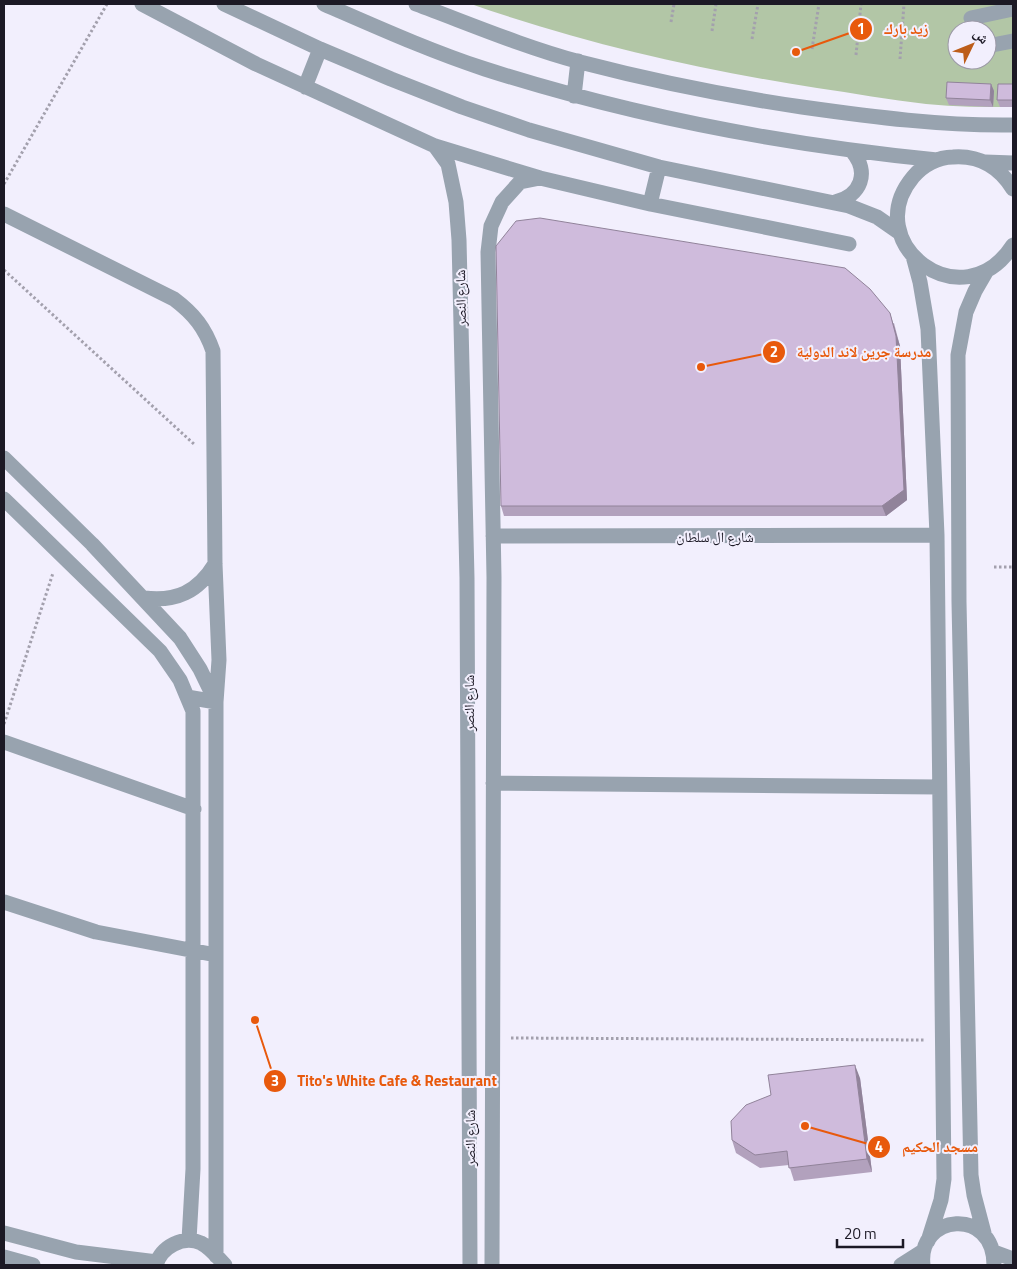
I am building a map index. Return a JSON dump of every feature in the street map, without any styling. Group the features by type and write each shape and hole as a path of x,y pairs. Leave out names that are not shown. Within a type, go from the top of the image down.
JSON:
{"street":[{"path":"142,4 209,41 435,146 540,178 650,204 849,244"},
{"path":"224,4 320,50 462,107 529,130 659,167 835,202 876,217 900,233"},
{"path":"324,4 395,35 484,68 574,96 691,124 852,151 937,160 962,156 985,162 1013,163"},
{"path":"416,4 497,35 578,61 677,86 883,119 974,125 1013,125"},
{"path":"972,18 1013,9"},
{"path":"997,44 1013,41"},
{"path":"305,87 320,50"},
{"path":"574,96 578,61"},
{"name":"شارع النصر","path":"435,146 448,164 456,202 459,240 467,578 470,1265"},
{"path":"835,202 845,200 860,186 862,168 859,158 852,151"},
{"path":"925,1252 939,1207 944,1179 937,605 938,535 928,329 920,282 912,256 900,233 898,221 902,195 916,174 937,160"},
{"path":"985,162 997,169 1013,190"},
{"path":"650,204 659,167"},
{"name":"شارع النصر","path":"490,1265 494,577 488,252 491,226 502,202 520,182 540,178"},
{"path":"4,214 174,299 192,312 206,330 214,351 215,564 218,652 216,702 216,954 220,1261"},
{"path":"912,256 934,273 960,278 986,272 998,264 1013,245"},
{"path":"986,272 966,312 960,333 958,355 959,602 972,1176 974,1195 984,1234 994,1258 1013,1259"},
{"path":"491,430 507,430"},
{"path":"4,458 144,598 180,638 200,668 216,702"},
{"path":"4,499 160,651 180,680 193,711 194,952 192,1169 189,1240"},
{"name":"شارع ال سلطان","path":"493,536 938,535"},
{"path":"144,598 161,600 178,598 193,590 206,579 215,564"},
{"path":"467,578 494,577"},
{"path":"937,605 959,602"},
{"path":"187,698 216,702"},
{"path":"4,742 194,809"},
{"path":"493,783 939,787"},
{"path":"468,817 493,816"},
{"path":"4,902 96,932 194,952 216,954"},
{"path":"469,1000 493,1000"},
{"path":"943,1069 970,1067"},
{"path":"901,1265 925,1252 934,1234 949,1224 968,1224 984,1234"},
{"path":"4,1233 76,1252 157,1264 168,1247 175,1243 189,1240 201,1243 220,1261"},
{"path":"4,1257 34,1265"},
{"path":"470,1265 490,1265"}],"path":[{"path":"4,184 108,4"},
{"path":"671,22 674,4"},
{"path":"712,31 716,4"},
{"path":"752,39 758,4"},
{"path":"812,49 819,4"},
{"path":"856,55 862,4"},
{"path":"900,59 904,4"},
{"path":"4,270 215,464"},
{"path":"4,726 60,553"},
{"path":"994,567 1013,567"},
{"path":"492,1038 943,1040"}],"green space":[{"path":"471,4 1013,4 1013,107 926,104 773,81 642,54 556,31"}],"building":[{"path":"947,82 991,84 990,100 946,98"},
{"path":"998,84 1013,84 1013,100 997,100"},
{"path":"540,218 845,268 870,289 890,313 896,336 904,490 882,506 501,506 496,246 516,221"},
{"path":"855,1065 867,1159 789,1168 787,1151 755,1155 732,1140 731,1121 746,1105 771,1095 768,1075"}],"place":[{"name":"زيد بارك","path":"796,52"},
{"name":"مدرسة جرين لاند الدولية","path":"701,367"},
{"name":"Tito's White Cafe & Restaurant","path":"255,1020"},
{"name":"مسجد الحكيم","path":"805,1126"}]}
